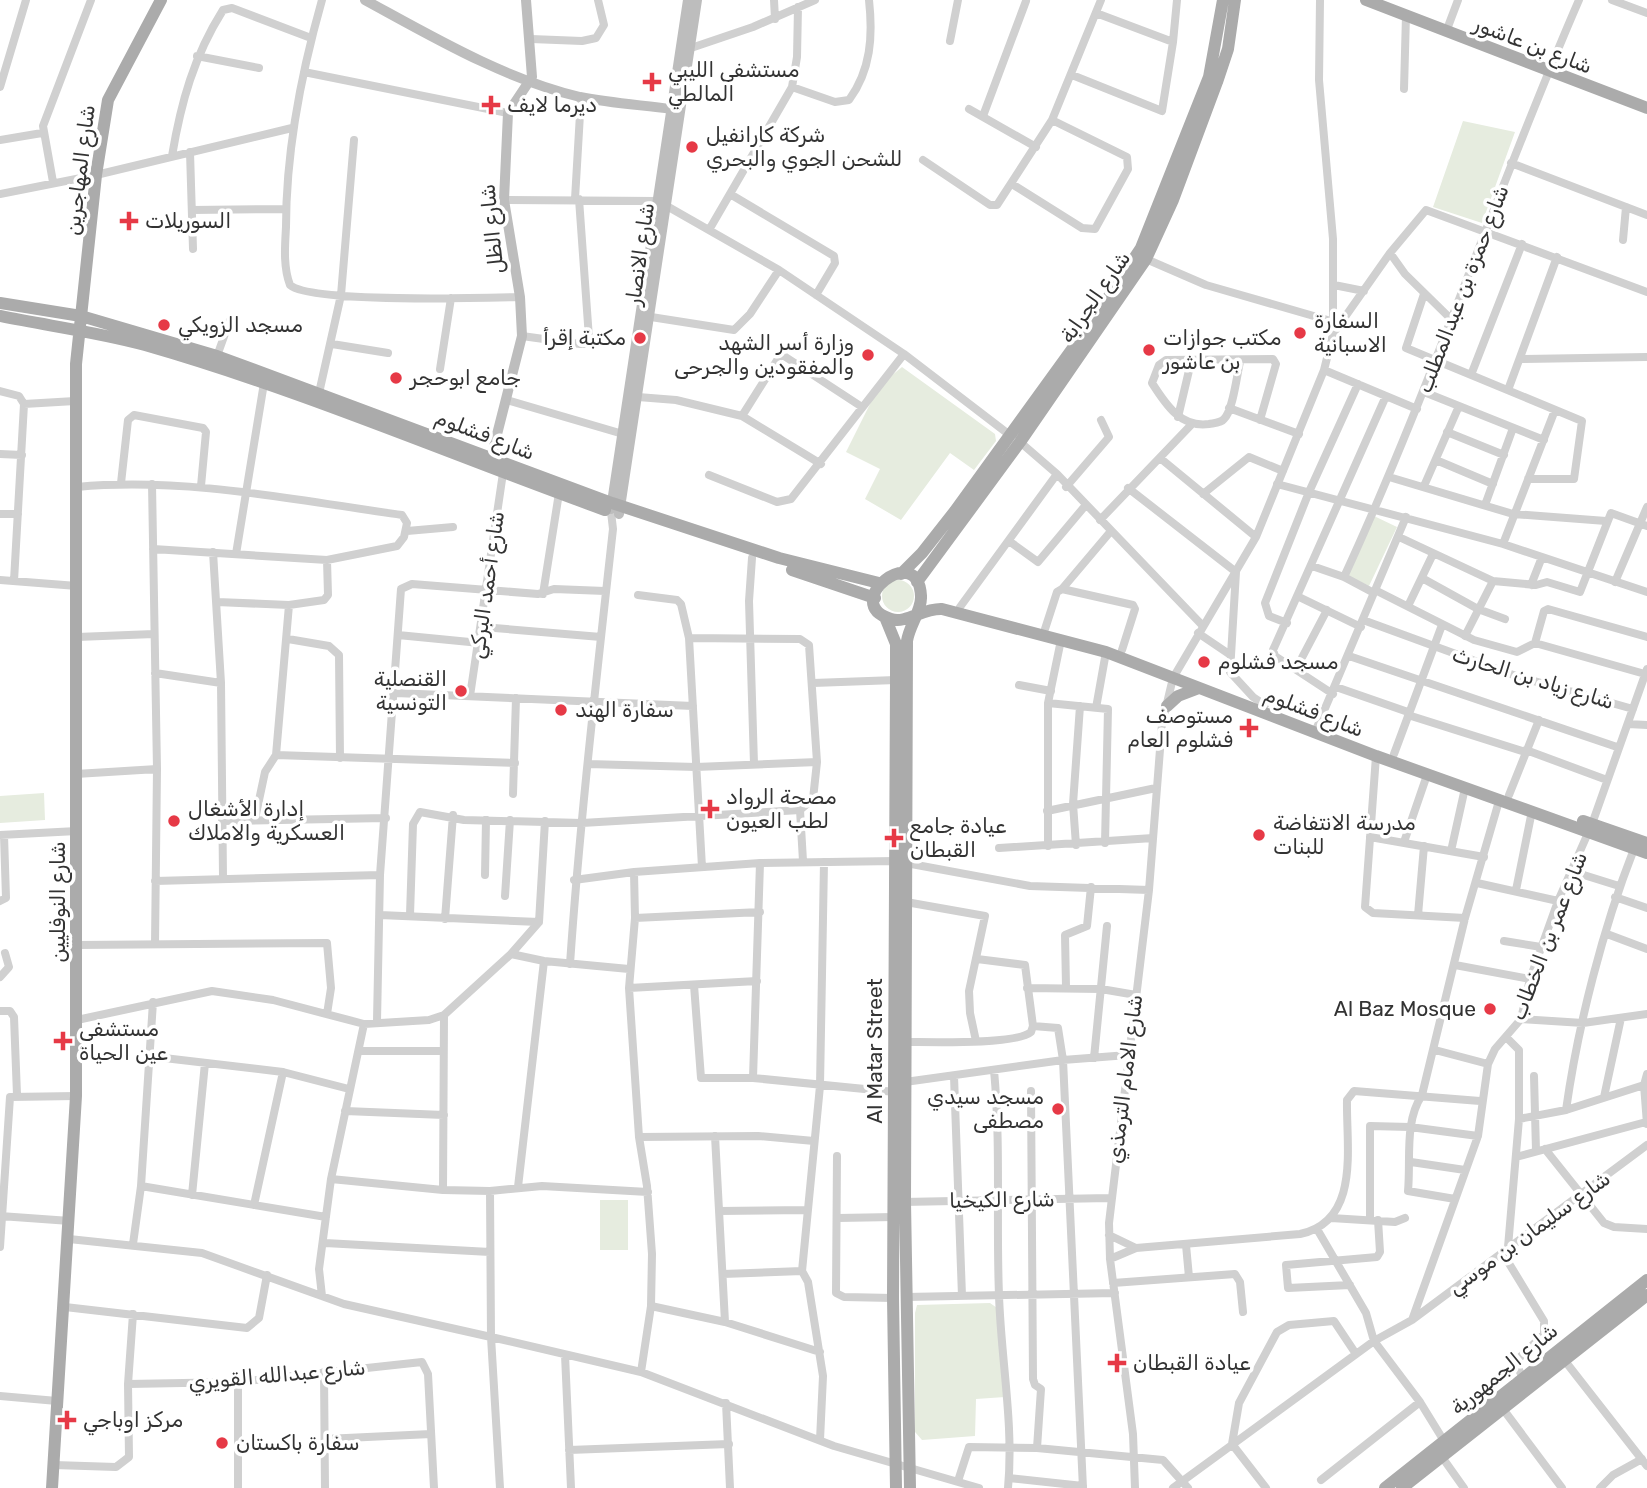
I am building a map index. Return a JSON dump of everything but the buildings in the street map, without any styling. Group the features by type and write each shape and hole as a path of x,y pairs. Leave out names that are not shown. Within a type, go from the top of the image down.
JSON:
{"main road":[{"name":"شارع المهاجرين","path":"80,322 96,175 108,100 161,0"},
{"path":"365,0 476,59 530,81 581,97 671,109"},
{"path":"508,113 530,81 534,63 526,0"},
{"name":"شارع الانصار","path":"616,509 651,317 671,109 688,0"},
{"name":"شارع الانصار","path":"616,509 623,435 691,48 697,0"},
{"name":"شارع الجرابة","path":"1064,369 1148,234 1209,77 1223,0"},
{"name":"شارع الجرابة","path":"919,585 1015,439 1146,259 1173,200 1217,82 1228,49 1235,0"},
{"name":"شارع بن عاشور","path":"1366,0 1647,108"},
{"name":"شارع الظل","path":"491,458 522,336 520,297 504,200 508,113"},
{"path":"0,303 80,322"},
{"path":"0,316 80,322"},
{"name":"شارع فشلوم","path":"80,322 147,341 217,356 491,458 616,509 752,558 875,598"},
{"name":"شارع النوفليين","path":"52,1488 76,1096 75,401 80,322"},
{"name":"شارع فشلوم","path":"147,341 559,493 779,558 879,583"},
{"name":"شارع الجرابة","path":"901,574 1015,439"},
{"path":"892,574 901,574 919,585 930,597 963,611 932,608 904,620 885,617 875,598 879,583 892,574"},
{"path":"902,1089 906,1042 906,902 900,861 907,641 921,602 919,585"},
{"name":"شارع فشلوم","path":"963,611 1122,650 1154,662 1199,688 1394,754 1504,798 1590,828 1647,853"},
{"name":"شارع فشلوم","path":"963,611 1174,674 1265,705 1376,756 1427,775 1504,798 1532,811 1647,843"},
{"name":"Al Matar Street","path":"885,617 895,644 900,861 902,1089 899,1202 894,1217 900,1297 896,1488"},
{"path":"1167,706 1178,696 1199,688"},
{"path":"899,1202 900,1297 910,1488"},
{"name":"شارع الجمهورية","path":"1385,1488 1647,1280"},
{"name":"شارع الجمهورية","path":"1402,1488 1647,1295"}],"street":[{"path":"0,87 26,0"},
{"path":"54,182 42,133 53,93 90,0"},
{"path":"322,0 292,128 286,209 286,272 290,285 302,291 341,295 520,297"},
{"path":"531,39 582,41 596,38 604,25 598,0"},
{"path":"774,0 775,19"},
{"path":"691,48 775,19 815,0"},
{"path":"792,87 835,102 849,100 863,76 869,55 872,26 869,0"},
{"path":"950,41 958,0"},
{"path":"923,160 992,206 1013,184 1052,120 1101,0"},
{"path":"1072,75 1161,111 1177,0"},
{"path":"1320,0 1319,80 1334,285 1331,321 1333,334"},
{"path":"1446,32 1458,0"},
{"name":"شارع حمزة بن عبدالمطلب","path":"1344,577 1424,392 1484,231 1579,0"},
{"path":"1612,0 1647,13"},
{"path":"983,117 1026,1"},
{"path":"709,230 792,87 797,57 798,7"},
{"path":"172,156 182,101 197,56 225,8 311,38"},
{"path":"1096,13 1173,42"},
{"path":"1404,89 1406,15"},
{"path":"197,56 259,68"},
{"path":"304,72 508,113"},
{"path":"522,336 580,344 586,344 589,338 577,199 581,97"},
{"path":"969,109 1035,147"},
{"path":"1013,184 1082,228 1095,229 1128,169 1127,157 1052,120"},
{"path":"0,194 96,175 292,128"},
{"path":"0,140 42,133"},
{"path":"319,393 341,295 354,140"},
{"path":"190,152 193,249"},
{"path":"1511,163 1647,215"},
{"path":"730,194 834,256 835,263 816,295"},
{"path":"504,200 577,199 662,204 779,270 904,354 1015,439 1056,474 1200,629 1229,654"},
{"path":"1623,240 1626,207"},
{"path":"192,210 286,209"},
{"path":"1333,334 1390,253 1426,210 1647,292"},
{"path":"1471,375 1521,244"},
{"path":"1390,253 1424,294 1452,321"},
{"path":"1508,390 1558,257"},
{"path":"1146,259 1206,285 1331,321"},
{"path":"651,317 734,330 750,314 779,270"},
{"path":"1334,285 1364,291"},
{"path":"1424,294 1406,346 1579,419 1583,424 1576,476 1570,481 1528,479"},
{"path":"440,369 451,298"},
{"path":"217,356 230,320"},
{"name":"شارع الامام الترمذي","path":"1135,1488 1122,1332 1110,1259 1110,1198 1149,890 1156,788 1167,706 1174,674 1256,537 1324,370 1333,334"},
{"path":"332,344 388,352"},
{"path":"742,416 781,354 862,407"},
{"path":"709,475 772,500 785,502 797,494 904,354"},
{"path":"1520,359 1647,357"},
{"path":"1240,362 1230,408 1223,421 1191,425 1178,417 1153,384 1153,377 1159,365 1166,360 1275,361 1259,419"},
{"path":"1178,417 1191,362"},
{"path":"1324,370 1417,409"},
{"path":"236,554 264,383"},
{"path":"1287,623 1269,617 1264,606 1309,492 1357,384"},
{"path":"0,391 19,396 24,404 14,581"},
{"path":"1424,392 1544,440"},
{"path":"1386,396 1338,499 1273,653 1334,691 1526,751 1608,780"},
{"path":"638,397 676,400 742,416 821,464"},
{"path":"507,400 623,435"},
{"path":"24,404 75,401"},
{"path":"1424,486 1459,405"},
{"path":"1230,408 1299,434"},
{"path":"1503,544 1555,410"},
{"path":"121,483 128,420 134,415 203,428 206,432 201,486"},
{"path":"1066,487 1110,437 1101,420"},
{"path":"1100,520 1191,425"},
{"path":"1485,505 1513,428"},
{"path":"1447,432 1504,455"},
{"path":"0,454 22,455"},
{"path":"1203,494 1249,457 1283,471"},
{"path":"1160,458 1256,537"},
{"path":"1436,460 1493,484"},
{"name":"شارع أحمد البركي","path":"471,696 503,473"},
{"path":"963,611 1056,474"},
{"path":"1389,477 1513,514 1606,521"},
{"path":"77,487 121,483 201,486 402,515 407,521 407,531 397,546 327,561 153,550"},
{"path":"152,484 157,769 155,944"},
{"path":"1277,484 1503,544 1647,592"},
{"path":"1128,488 1236,572 1229,654 1232,676 1265,705"},
{"path":"542,594 559,493"},
{"path":"1009,541 1038,562 1085,506"},
{"path":"1615,582 1643,524 1647,507"},
{"path":"569,964 574,880 616,509"},
{"path":"1399,537 1493,581 1531,585 1547,582 1580,592 1606,521 1613,513 1643,524"},
{"path":"0,514 18,514"},
{"path":"1316,729 1406,517"},
{"path":"407,531 453,527"},
{"path":"1045,629 1057,592 1111,531"},
{"path":"214,552 221,683 223,877"},
{"path":"1409,604 1433,554"},
{"path":"1531,585 1542,557"},
{"path":"752,558 749,638 754,764"},
{"path":"217,602 289,604 320,601 327,598 327,561"},
{"path":"1312,566 1409,604 1465,636 1517,652 1535,643 1646,672"},
{"path":"1422,578 1478,609 1505,619"},
{"path":"0,580 77,586"},
{"path":"1465,636 1493,581"},
{"path":"377,1021 380,875 396,693 401,591 405,585 486,588 542,594 554,589 605,592"},
{"path":"1062,589 1135,606 1122,650"},
{"path":"638,596 677,600 681,604 689,638 702,867"},
{"name":"شارع زياد بن الحارث","path":"1297,596 1362,623 1516,676 1633,709"},
{"path":"255,819 265,772 276,755 289,604"},
{"path":"1297,669 1327,610"},
{"path":"1535,643 1545,610 1647,637"},
{"path":"1394,754 1442,625"},
{"path":"482,627 601,637"},
{"path":"77,637 154,634"},
{"path":"398,635 480,643"},
{"path":"410,915 413,824 417,814 422,811 464,820 582,823 800,810 813,799 812,762 816,748 811,649 806,642 689,638"},
{"path":"288,639 329,646 339,655 340,758"},
{"path":"1048,846 1048,703 1061,640"},
{"path":"1096,708 1106,652"},
{"path":"1349,656 1617,747"},
{"name":"شارع عمر بن الخطاب","path":"1412,1320 1478,1136 1480,1101 1488,1064 1521,1019 1541,947 1590,828 1646,672"},
{"path":"155,673 221,683"},
{"path":"813,683 896,680"},
{"path":"1018,685 1051,691"},
{"path":"396,693 693,705"},
{"path":"513,794 516,698"},
{"path":"1048,703 1108,709 1105,843"},
{"path":"1076,845 1073,804 1080,706"},
{"path":"1455,1199 1408,1191 1413,1108 1422,1095 1465,918 1484,857 1504,798 1539,720"},
{"path":"1628,724 1647,725"},
{"path":"276,755 514,763"},
{"path":"1376,756 1367,910 1373,913 1465,918"},
{"path":"588,764 696,767 812,762"},
{"path":"76,774 157,769"},
{"path":"1404,842 1427,775"},
{"path":"1048,811 1156,788"},
{"path":"1451,851 1465,788"},
{"path":"800,810 803,861"},
{"path":"1516,890 1532,811"},
{"path":"445,919 453,816"},
{"path":"222,821 386,818"},
{"path":"485,875 486,820"},
{"path":"505,896 510,820"},
{"path":"77,1020 153,1002 222,991 363,1024 377,1021 421,1021 444,1016 511,954 539,922 545,821"},
{"path":"0,901 6,898 2,835 77,831"},
{"path":"1370,837 1484,857"},
{"path":"999,848 1153,838"},
{"path":"1418,915 1424,846"},
{"path":"1566,1110 1583,1023 1615,897 1634,849"},
{"path":"574,880 634,872 760,863 900,861 1030,886 1149,890"},
{"path":"820,1440 824,1395 820,1352 808,1282 802,1271 820,1086 824,862"},
{"path":"752,1078 760,863"},
{"path":"1572,871 1619,886"},
{"path":"634,872 635,918 629,988 639,1137 648,1192 651,1306 641,1372"},
{"path":"155,881 223,877 380,875"},
{"path":"1477,883 1558,901"},
{"path":"1066,987 1065,934 1087,926 1091,887"},
{"path":"1615,897 1647,908"},
{"path":"906,902 984,914 986,920 969,1002 976,1041"},
{"path":"635,918 760,912"},
{"path":"380,915 539,922"},
{"path":"1094,1058 1107,926"},
{"path":"1607,934 1647,948"},
{"path":"1504,941 1541,947"},
{"path":"77,945 327,943 331,988 327,1014"},
{"path":"0,977 9,967 5,953"},
{"path":"511,954 544,961 629,969"},
{"path":"906,1042 976,1041 1026,1036 1033,1026 1027,970 1023,963 977,959"},
{"path":"518,1186 544,961"},
{"path":"1455,965 1530,979"},
{"path":"629,988 757,981"},
{"path":"694,985 699,1076 709,1080 752,1078 820,1086 902,1089 954,1076 1063,1060 1128,1055"},
{"path":"1027,988 1101,989 1136,995"},
{"path":"133,1244 141,1186 147,1056 153,1002"},
{"path":"0,1011 10,1011 14,1017 17,1095"},
{"path":"1521,1019 1583,1023 1647,1014"},
{"path":"443,1190 444,1016"},
{"path":"1604,1097 1621,1018"},
{"path":"322,1296 320,1269 331,1179 363,1024"},
{"path":"1009,1478 1083,1487 1063,1060 1058,1028 1033,1026"},
{"path":"1506,1037 1519,1050 1519,1119 1505,1250 1544,1321 1544,1334 1515,1362 1523,1378"},
{"path":"1434,1050 1488,1064"},
{"path":"359,1051 442,1051"},
{"path":"147,1056 283,1072 349,1089"},
{"path":"192,1195 205,1063"},
{"path":"994,1070 999,1295 1010,1448 1008,1488"},
{"path":"254,1205 283,1072"},
{"path":"1516,1157 1646,1123 1644,1085 1647,1074"},
{"path":"954,1076 962,1296"},
{"path":"1534,1076 1541,1150 1607,1225 1647,1229"},
{"path":"1519,1119 1566,1110 1644,1085"},
{"path":"1110,1259 1136,1248 1300,1234 1317,1229 1331,1218 1345,1194 1347,1100 1350,1093 1358,1090 1480,1101"},
{"path":"1031,1091 1033,1379 1035,1385 1041,1389 1037,1448"},
{"path":"0,1247 10,1097 76,1096"},
{"path":"345,1111 443,1115"},
{"path":"1350,1285 1286,1286 1288,1264 1378,1256 1368,1128 1373,1125 1410,1126 1478,1136"},
{"path":"639,1137 715,1136 814,1141"},
{"path":"715,1136 725,1322"},
{"name":"شارع سليمان بن موسي","path":"1172,1488 1185,1484 1232,1444 1374,1341 1412,1320 1647,1146"},
{"path":"837,1156 835,1293 845,1297 1115,1293"},
{"path":"1411,1162 1465,1170"},
{"path":"331,1179 443,1190 490,1191 518,1186 648,1192"},
{"path":"141,1186 326,1217"},
{"path":"490,1191 491,1338 500,1488"},
{"name":"شارع الكيخيا","path":"899,1202 1110,1198"},
{"path":"719,1210 806,1210"},
{"path":"2,1217 70,1220"},
{"path":"838,1217 894,1217"},
{"path":"1331,1218 1395,1222 1405,1218"},
{"path":"1317,1229 1366,1312 1374,1341 1420,1402 1444,1441 1441,1457 1464,1488"},
{"path":"1109,1235 1136,1248"},
{"path":"69,1239 202,1253 322,1296 382,1314 641,1372 820,1440 976,1488"},
{"path":"325,1243 490,1252"},
{"path":"1186,1245 1189,1277"},
{"path":"723,1274 802,1271"},
{"path":"65,1307 252,1327 259,1318 267,1275"},
{"path":"1113,1283 1237,1275 1243,1312"},
{"path":"651,1306 725,1322 820,1352"},
{"path":"54,1465 116,1467 126,1462 130,1451 128,1384 133,1314"},
{"path":"1266,1488 1232,1444 1239,1403 1272,1339 1283,1327 1334,1321 1356,1354"},
{"path":"565,1355 571,1488"},
{"path":"1565,1361 1644,1463 1613,1475 1600,1488"},
{"name":"شارع عبدالله القويري","path":"128,1384 238,1382 407,1362 424,1365 428,1374 431,1434"},
{"path":"324,1373 325,1488"},
{"path":"238,1382 238,1488"},
{"path":"0,1396 57,1401"},
{"path":"1321,1480 1420,1402"},
{"path":"726,1403 730,1488"},
{"path":"1503,1409 1559,1487"},
{"path":"325,1438 431,1434 434,1488"},
{"path":"569,1450 729,1444"},
{"path":"958,1481 969,1447 1037,1448 1163,1460 1185,1484"}],"shaded area":[{"path":"1463,121 1515,132 1482,223 1433,207"},
{"path":"902,367 995,434 996,441 974,470 950,453 901,520 865,499 880,469 846,452 879,386"},
{"path":"1374,516 1397,527 1369,586 1346,575"},
{"path":"898,580 910,584 914,596 910,608 898,612 886,608 882,596 886,584"},
{"path":"44,793 45,820 0,823 0,796"},
{"path":"600,1200 628,1200 628,1250 600,1250"},
{"path":"990,1303 1000,1310 1005,1397 976,1399 975,1436 922,1440 915,1432 917,1305"}],"place":[{"name":"مستشفي الليبي المالطي","path":"652,82"},
{"name":"ديرما لايف","path":"491,105"},
{"name":"شركة كارانفيل للشحن الجوي والبحري","path":"692,147"},
{"name":"السوريلات","path":"129,221"},
{"name":"مسجد الزويكي","path":"164,325"},
{"name":"السفارة الاسبانية","path":"1300,333"},
{"name":"مكتبة إقرأ","path":"640,338"},
{"name":"مكتب جوازات بن عاشور","path":"1149,350"},
{"name":"وزارة أسر الشهد والمفقودين والجرحى","path":"868,355"},
{"name":"جامع ابوحجر","path":"396,378"},
{"name":"مسجد فشلوم","path":"1204,662"},
{"name":"القنصلية التونسية","path":"461,691"},
{"name":"سفارة الهند","path":"561,710"},
{"name":"مستوصف فشلوم العام","path":"1249,728"},
{"name":"مصحة الرواد لطب العيون","path":"710,809"},
{"name":"إدارة الأشغال العسكرية والاملاك","path":"174,821"},
{"name":"مدرسة الانتفاضة للبنات","path":"1259,835"},
{"name":"عيادة جامع القبطان","path":"894,838"},
{"name":"Al Baz Mosque","path":"1490,1009"},
{"name":"مستشفى عين الحياة","path":"63,1041"},
{"name":"مسجد سيدي مصطفى","path":"1058,1109"},
{"name":"عيادة القبطان","path":"1117,1363"},
{"name":"مركز اوباجي","path":"67,1420"},
{"name":"سفارة باكستان","path":"222,1443"}]}
